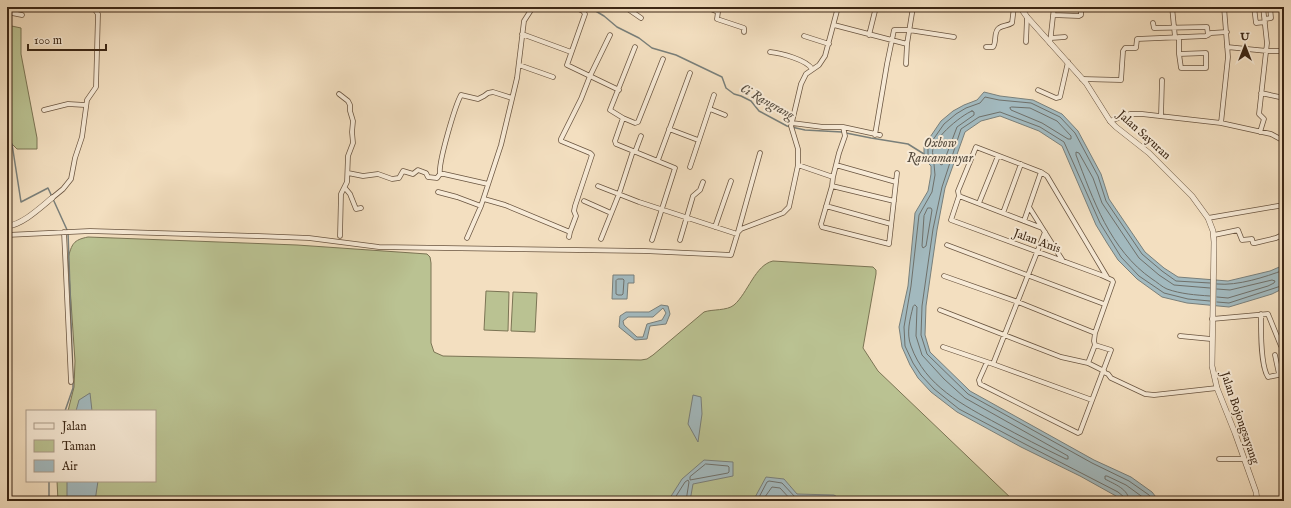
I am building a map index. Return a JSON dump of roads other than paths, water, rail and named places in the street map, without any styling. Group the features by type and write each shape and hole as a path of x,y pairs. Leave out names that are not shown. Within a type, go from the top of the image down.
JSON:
{"street":[{"path":"7,226 20,222 60,192 71,179 75,158 82,137 85,105 96,85 98,14 93,7"},
{"path":"467,238 484,199 501,145 519,65 524,21 533,7"},
{"path":"574,7 583,11 585,14 567,65 619,90"},
{"path":"626,7 641,18"},
{"path":"706,7 718,12 717,19 744,28 744,32"},
{"path":"738,233 745,227 787,210 790,204 798,165 798,149 792,133 792,124 801,84 806,74 822,62 829,44 838,7"},
{"path":"869,34 876,7"},
{"path":"906,64 907,44 913,7"},
{"path":"986,47 993,48 995,45 996,31 998,28 1012,23 1014,7"},
{"name":"Jalan Sayuran","path":"1020,7 1027,18 1051,40 1082,79 1110,121 1165,167 1192,196 1208,218 1214,235 1213,269"},
{"path":"1054,7 1051,40 1065,38"},
{"path":"1053,15 1079,16 1081,15 1081,7"},
{"path":"1172,7 1181,68 1206,68 1206,53 1179,54"},
{"path":"1221,123 1228,67 1227,32 1224,7"},
{"path":"1254,7 1256,23 1271,18 1270,7"},
{"path":"1260,132 1264,119 1259,114 1267,43 1263,7"},
{"path":"7,12 22,14"},
{"path":"1026,42 1027,18"},
{"path":"1153,23 1154,28 1207,27 1208,35"},
{"path":"834,25 907,44"},
{"path":"1284,28 1284,36"},
{"path":"792,124 878,135 894,30 909,30 954,37"},
{"path":"1082,79 1120,80 1124,49 1136,48 1137,40 1208,35 1211,33 1227,32"},
{"path":"522,34 571,52"},
{"path":"484,199 506,205 570,234 576,216 574,211 575,206 592,155 561,142 560,140 583,95 590,76 610,35"},
{"path":"804,36 829,44"},
{"path":"635,47 610,110 634,123 638,122 663,59"},
{"path":"1227,47 1266,51 1284,51"},
{"path":"770,52 776,52 802,61 808,64 812,69"},
{"path":"1038,90 1056,98 1060,97 1068,62"},
{"path":"519,65 553,77"},
{"path":"658,160 690,73"},
{"path":"1161,116 1162,80"},
{"path":"440,174 439,168 443,152 461,95 478,99 488,93 493,92 512,98"},
{"path":"1261,93 1284,98"},
{"path":"339,94 350,103 350,111 353,121 352,132 354,144 348,156 348,173 345,188 341,194 340,236"},
{"path":"690,167 714,95"},
{"path":"44,110 68,104 85,105"},
{"path":"710,109 725,115"},
{"path":"1110,121 1130,114 1161,116 1221,123 1271,134 1284,141"},
{"path":"623,118 615,142 675,168 652,240"},
{"path":"669,129 698,140"},
{"path":"844,131 832,186 821,224 822,227 888,244 897,173"},
{"path":"601,239 641,136"},
{"path":"1042,228 959,196 958,191 976,147 1041,172 1047,176 1107,278"},
{"path":"7,235 64,232 309,238 379,247 645,251 731,256 760,153"},
{"path":"979,204 998,156"},
{"path":"1002,213 1021,164"},
{"path":"798,165 833,177"},
{"path":"836,165 896,182"},
{"path":"348,173 363,176 378,174 392,179 398,178 403,171 413,174 418,170 426,174 428,177 436,178 440,174 444,174 488,184"},
{"path":"1024,221 1041,172"},
{"path":"715,227 731,181"},
{"path":"680,240 693,196 700,190 703,182"},
{"path":"598,186 662,210 738,233"},
{"path":"832,186 894,202"},
{"path":"345,188 350,194 356,209 361,208"},
{"path":"438,192 464,199 481,206"},
{"name":"Jalan Anis","path":"959,196 951,220 1112,280 1113,282 1104,304"},
{"path":"584,201 611,213"},
{"path":"1208,218 1284,205"},
{"path":"826,206 891,224"},
{"path":"1029,207 1064,261"},
{"path":"1214,235 1238,230 1242,240 1252,239 1253,243 1255,244 1284,234"},
{"path":"64,232 71,382"},
{"path":"993,364 1045,232"},
{"path":"948,245 1104,304 1095,333 1095,345 1088,363"},
{"name":"Jalan Bojongsayang","path":"1213,269 1211,339 1212,366 1217,388 1256,492 1257,501"},
{"path":"944,276 1018,302 1095,333"},
{"path":"940,310 1061,357 1088,363 1103,373 1108,374 1111,378 1146,394 1154,395 1217,388"},
{"path":"1261,314 1261,341 1264,367 1268,376 1279,374 1275,355"},
{"path":"1212,318 1268,314 1281,346 1284,347"},
{"path":"1180,336 1211,339"},
{"path":"987,362 979,380 980,384 1076,433 1080,432 1111,350 1095,345"},
{"path":"943,347 1092,400"},
{"path":"1219,459 1244,459"}],"water":[{"name":"Oxbow Rancamanyar","path":"984,92 1000,96 1033,100 1062,114 1078,131 1101,174 1109,199 1145,252 1164,268 1178,277 1228,281 1270,271 1284,265 1284,288 1272,294 1229,307 1187,303 1162,297 1137,279 1118,260 1096,225 1062,146 1039,131 1000,116 981,121 965,132 945,188 937,230 926,306 925,335 930,352 970,391 1094,460 1131,477 1152,492 1159,501 1122,501 1116,496 1080,476 1021,447 957,412 931,392 918,378 902,347 899,327 908,286 915,213 928,191 931,174 931,166 924,159 924,146 941,121 953,111 977,100"},
{"path":"613,275 634,275 634,283 628,283 627,299 612,299"},
{"path":"661,305 668,306 670,314 666,324 650,326 647,339 635,340 619,327 620,316 626,312 649,312","holes":["663,308 666,313 662,320 647,324 643,337 637,337 624,325 623,321 628,317 653,317"]},
{"path":"90,393 92,410 76,410 79,400"},
{"path":"693,395 701,397 702,414 698,442 688,424"},
{"path":"704,460 733,462 733,476 693,484 690,501 668,501 682,479"},
{"path":"766,477 784,479 797,494 834,495 844,501 753,501"},
{"path":"67,482 98,482 95,501 67,501"}],"waterway":[{"name":"Ci Rangrang","path":"464,7 472,7"},
{"name":"Ci Rangrang","path":"589,7 604,16 617,27 639,38 652,48 676,55 722,77 726,88 734,94 751,101 759,111 787,126 805,130 842,132"},
{"name":"Ci Rangrang","path":"846,133 908,144 924,154"},
{"path":"7,139 12,144 21,202 48,188 68,232 73,378"},
{"path":"65,410 73,388 73,382"},
{"path":"49,482 49,501"}]}
